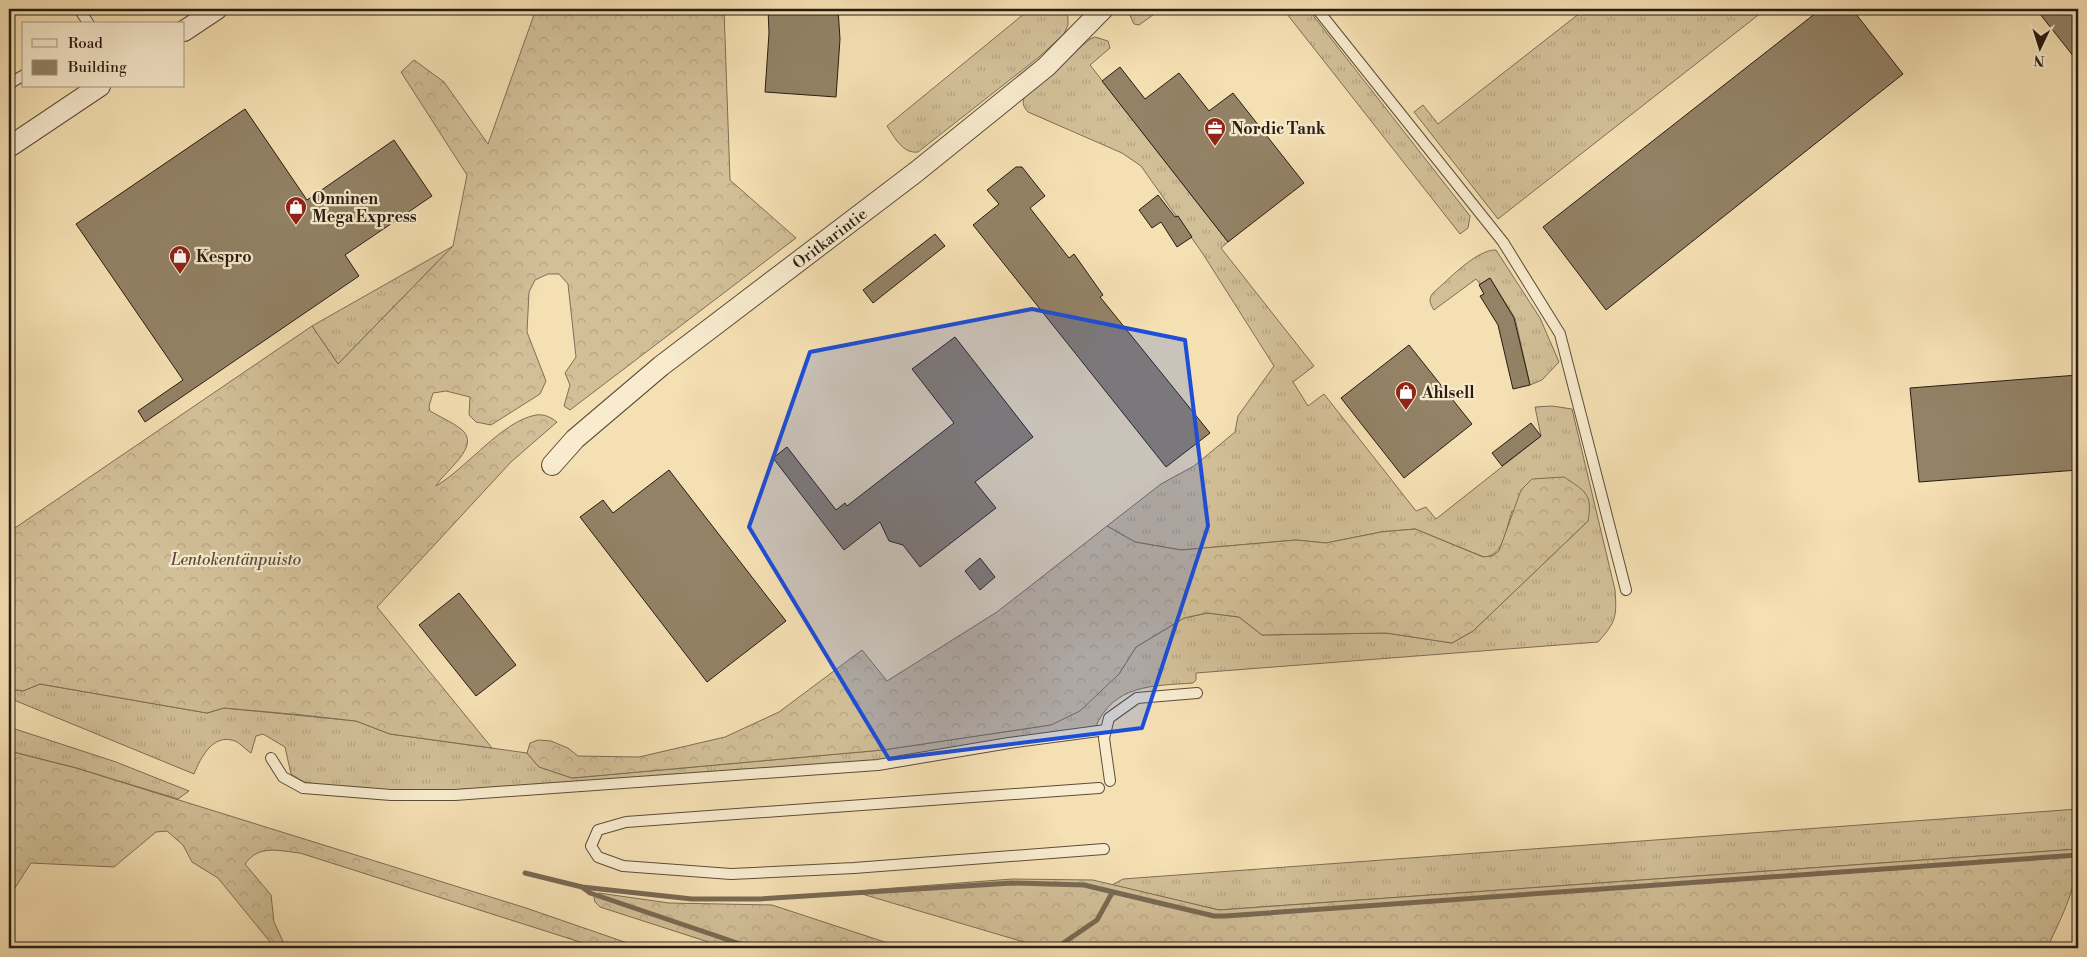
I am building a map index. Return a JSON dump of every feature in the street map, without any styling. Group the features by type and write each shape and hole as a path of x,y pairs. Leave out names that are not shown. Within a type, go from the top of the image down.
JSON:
{"street":[{"path":"185,30 216,9"},
{"name":"Oritkarintie","path":"552,465 575,439 661,366 916,172 1046,67 1104,9"},
{"path":"9,147 97,88"}],"lane":[{"path":"79,9 88,22"},
{"path":"1317,9 1503,242 1560,334 1626,590"},
{"path":"9,84 22,76"},
{"path":"1110,781 1104,738 1109,718 1137,698 1197,692"},
{"path":"271,758 283,777 303,788 391,795 454,795 878,765 1008,743 1106,730"},
{"path":"1099,788 626,822 598,830 591,846 598,857 622,866 731,874 854,868 1104,849"}],"highlighted area":[{"path":"1032,309 1185,340 1208,526 1142,728 889,759 749,527 810,352"}],"green space":[{"name":"Lentokentänpuisto","path":"536,9 724,9 730,180 796,238 570,410 564,406 570,385 565,373 576,357 568,284 559,274 548,274 535,280 529,292 527,332 546,381 540,394 491,425 476,422 469,415 470,397 446,391 433,393 429,406 430,411 461,429 467,436 465,451 436,486 498,435 523,419 542,415 550,417 557,422 511,462 377,607 492,748 390,734 356,721 224,708 207,713 40,684 23,691 9,689 9,532 312,326 338,364 453,246 467,175 401,72 414,60 444,82 488,144"},
{"path":"1030,9 1062,9 1068,17 1068,25 1064,34 1039,57 918,152 904,148 887,126"},
{"path":"1127,9 1161,9 1139,25 1134,24"},
{"path":"1283,9 1308,9 1470,216 1468,228 1460,234"},
{"path":"1585,9 1766,9 1498,219 1414,112 1423,105 1438,124"},
{"path":"1095,37 1108,41 1110,48 1090,65 1228,242 1221,248 1314,366 1293,382 1308,406 1324,394 1416,511 1426,507 1436,519 1541,436 1535,407 1552,406 1572,409 1615,590 1616,607 1614,619 1609,629 1598,642 1196,673 1196,680 1193,683 1149,687 1124,695 1103,714 1095,728 878,761 453,790 391,790 333,787 304,782 291,774 285,747 263,734 256,736 251,753 235,741 227,739 214,743 204,754 194,774 9,698 9,689 23,691 40,684 207,713 224,708 356,721 390,734 527,753 539,767 572,778 883,750 1050,725 1119,674 1136,647 1184,618 1208,613 1239,617 1262,635 1386,633 1452,643 1473,631 1588,521 1512,511 1500,546 1496,552 1484,557 1415,529 1381,532 1326,543 1296,540 1181,550 1135,542 1107,526 1161,484 1194,466 1235,432 1238,416 1274,366 1203,254 1141,166 1122,153 1028,112 1025,108 1023,101 1026,94 1090,39"},
{"path":"453,246 338,364 312,326"},
{"path":"1496,250 1540,318 1559,362 1542,380 1530,385 1515,318 1490,278 1480,284 1476,279 1434,310 1431,304 1430,297 1433,293 1463,266 1480,254"},
{"path":"1564,477 1586,494 1589,505 1588,521 1473,631 1452,643 1386,633 1262,635 1239,617 1207,613 1184,618 1136,647 1119,674 1080,711 1051,725 883,750 572,778 539,767 527,753 530,743 538,740 551,741 568,748 578,756 639,757 725,737 779,712 862,650 887,681 997,612 1107,526 1135,542 1181,550 1296,540 1326,543 1381,532 1415,529 1483,557 1492,556 1499,551 1521,490 1532,479"},
{"path":"9,727 116,762 189,791 178,799 76,768 9,751"},
{"path":"9,751 76,768 526,908 642,948 599,948 300,853 270,850 257,854 245,864 271,895 274,922 286,948 275,948 218,878 192,862 183,845 167,831 156,832 114,867 31,863 9,897"},
{"path":"2078,809 2078,849 1219,910 1112,885 1123,879"},
{"path":"2078,849 2072,888 2047,948 1044,948 862,894 868,890 1012,879 1093,880 1219,910"},
{"path":"599,893 669,903 772,905 903,948 727,948 600,907 595,902 594,897"}],"building":[{"path":"768,9 838,9 840,39 836,97 765,92 769,33"},
{"path":"1821,9 1852,9 1903,74 1606,310 1543,227"},
{"path":"2036,9 2078,9 2078,62"},
{"name":"Nordic Tank","path":"1120,67 1145,99 1179,73 1209,111 1233,93 1304,183 1228,242 1102,81"},
{"path":"245,109 307,200 394,140 432,196 345,255 359,276 145,422 138,411 183,380 76,224"},
{"path":"1016,167 1022,167 1045,196 1030,208 1069,258 1074,254 1103,295 1100,297 1210,433 1166,467 973,225 999,204 987,190"},
{"path":"1158,195 1175,217 1178,216 1192,237 1177,247 1161,222 1152,228 1139,210"},
{"path":"935,234 945,246 873,303 863,290"},
{"path":"1490,278 1514,318 1530,385 1513,389 1498,325 1480,296 1484,294 1479,285"},
{"path":"955,337 1033,437 975,482 996,508 920,567 903,545 889,541 880,522 844,550 773,458 787,447 836,510 845,503 847,506 954,423 912,369"},
{"name":"Ahlsell","path":"1409,345 1472,424 1404,478 1341,398"},
{"path":"2078,375 2078,470 1919,482 1910,388"},
{"path":"1531,423 1541,436 1502,466 1492,453"},
{"path":"669,470 786,621 707,682 580,517 603,500 613,513"},
{"path":"980,558 995,577 980,590 965,571"},
{"path":"459,593 516,665 476,696 419,625"}],"waterway":[{"path":"525,873 582,887 692,899 759,899 1012,883 1084,885 1214,916 1225,916 2078,855"},
{"path":"582,887 590,893 752,948"},
{"path":"1056,948 1097,920 1112,893"}],"place":[{"name":"Nordic Tank","path":"1215,147"},
{"name":"Onninen Mega Express","path":"296,226"},
{"name":"Kespro","path":"180,275"},
{"name":"Ahlsell","path":"1406,411"}]}
